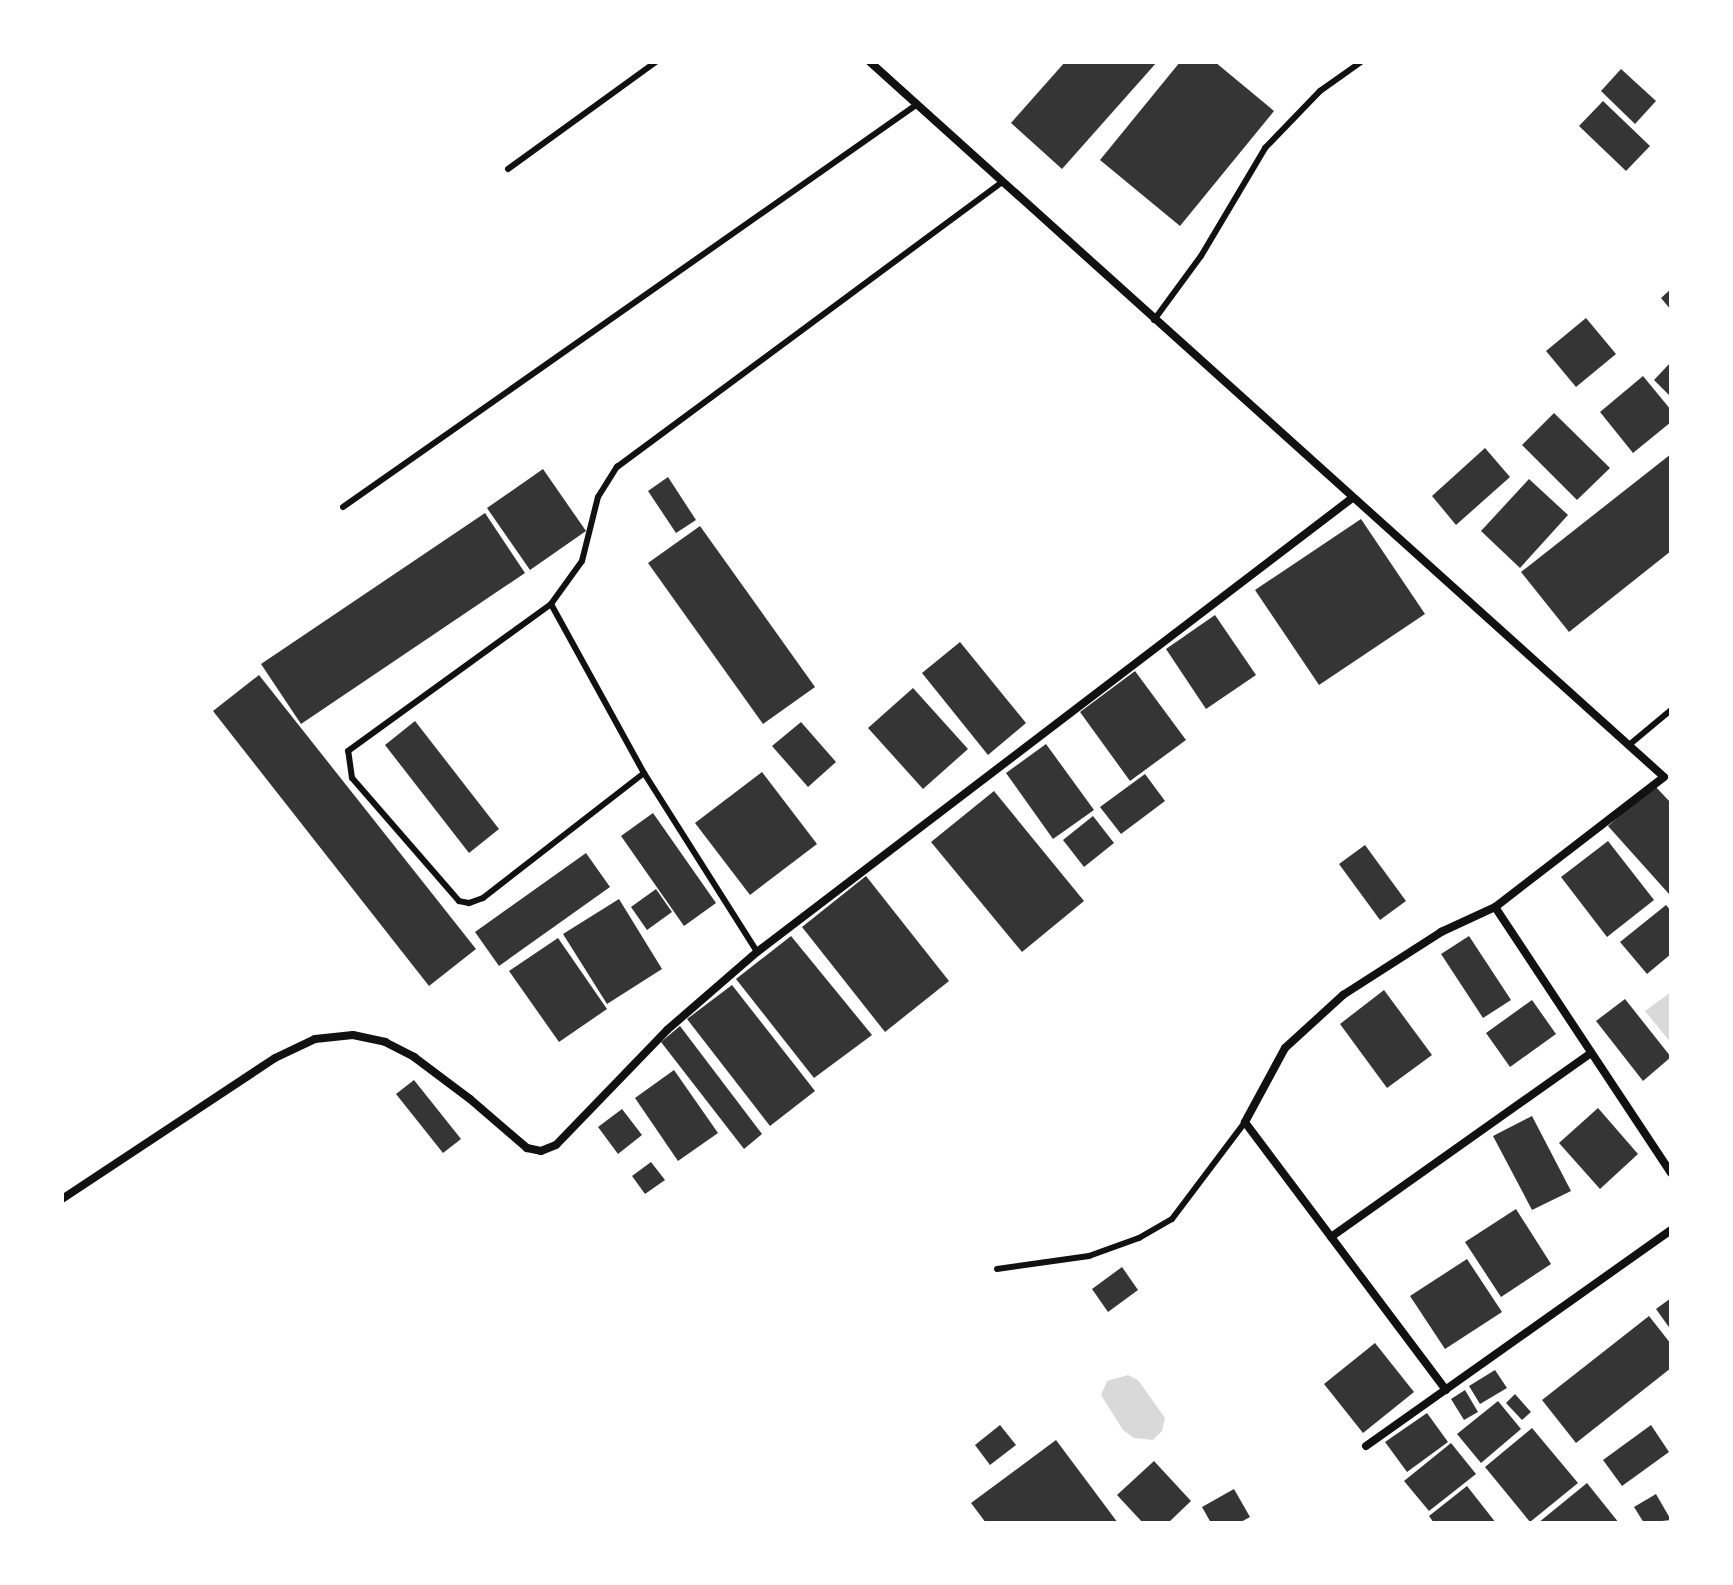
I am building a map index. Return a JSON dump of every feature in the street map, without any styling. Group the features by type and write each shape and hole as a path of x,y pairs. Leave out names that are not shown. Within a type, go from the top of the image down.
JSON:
{"street":[{"path":"870,62 1671,786"},
{"path":"62,1199 275,1058 315,1039 353,1035 385,1042 414,1057 527,1148 541,1151 556,1145 667,1030 757,952 1351,499"},
{"path":"1446,1390 1245,1122 1285,1048 1343,995 1441,932 1495,907 1664,777"},
{"path":"1495,907 1589,1054 1671,1173"},
{"path":"1331,1237 1589,1054"},
{"path":"1366,1446 1671,1230"}],"lane":[{"path":"508,169 656,62"},
{"path":"1154,320 1201,256 1265,148 1320,91 1361,62"},
{"path":"343,507 916,105"},
{"path":"644,773 483,898 469,903 459,901 352,778 348,751 551,604 582,561 598,497 617,467 1002,182"},
{"path":"551,604 644,773 757,952"},
{"path":"1629,745 1671,710"},
{"path":"997,1269 1089,1256 1139,1238 1172,1219 1245,1122"}],"shaded area":[{"path":"1671,992 1671,1043 1645,1011"},
{"path":"1128,1375 1138,1380 1165,1418 1162,1431 1153,1440 1134,1438 1123,1430 1101,1395 1107,1381"}],"building":[{"path":"1065,62 1157,62 1062,169 1011,123"},
{"path":"1180,62 1215,62 1274,111 1180,226 1100,160"},
{"path":"1621,69 1656,101 1635,124 1601,91"},
{"path":"1603,101 1650,146 1626,171 1579,126"},
{"path":"1671,289 1671,310 1661,298"},
{"path":"1586,318 1616,354 1576,387 1546,351"},
{"path":"1671,362 1671,397 1654,380"},
{"path":"1643,376 1671,410 1671,422 1633,453 1600,412"},
{"path":"1554,413 1610,468 1577,500 1522,445"},
{"path":"1485,448 1510,477 1456,525 1432,496"},
{"path":"1671,454 1671,551 1569,632 1521,572"},
{"path":"543,469 586,531 530,570 487,508"},
{"path":"668,477 696,520 676,533 648,491"},
{"path":"1529,479 1568,515 1520,568 1481,531"},
{"path":"485,513 525,573 301,724 261,664"},
{"path":"1361,519 1425,614 1319,685 1255,590"},
{"path":"700,526 815,687 763,724 648,563"},
{"path":"1215,615 1256,675 1206,709 1166,649"},
{"path":"960,642 1026,723 988,755 922,673"},
{"path":"1135,671 1186,740 1130,781 1080,712"},
{"path":"259,675 476,949 429,986 213,711"},
{"path":"913,688 968,749 923,789 868,728"},
{"path":"415,721 499,829 469,853 385,745"},
{"path":"801,722 836,762 808,787 772,746"},
{"path":"1046,744 1094,810 1053,839 1006,773"},
{"path":"762,772 817,844 750,895 695,823"},
{"path":"1145,774 1165,801 1121,834 1100,807"},
{"path":"1654,785 1671,803 1669,894 1608,826"},
{"path":"994,791 1084,901 1022,952 931,842"},
{"path":"653,813 716,903 684,926 621,836"},
{"path":"1093,816 1114,843 1084,867 1063,840"},
{"path":"1608,841 1654,900 1607,937 1561,877"},
{"path":"1365,845 1406,901 1380,920 1339,864"},
{"path":"586,853 610,887 499,966 475,932"},
{"path":"866,876 949,981 885,1032 802,927"},
{"path":"656,889 672,912 647,930 631,907"},
{"path":"619,899 662,969 607,1004 563,934"},
{"path":"1666,905 1671,911 1671,954 1647,974 1620,942"},
{"path":"791,936 872,1035 814,1078 736,979"},
{"path":"1469,936 1511,1000 1483,1018 1441,954"},
{"path":"558,938 607,1009 559,1042 509,971"},
{"path":"732,985 815,1091 770,1126 687,1019"},
{"path":"1384,990 1432,1055 1387,1088 1340,1024"},
{"path":"1625,999 1671,1057 1643,1081 1596,1021"},
{"path":"1532,1000 1556,1034 1510,1067 1486,1033"},
{"path":"680,1026 762,1134 744,1149 661,1042"},
{"path":"674,1070 718,1133 678,1161 635,1098"},
{"path":"414,1080 461,1139 443,1153 396,1094"},
{"path":"1598,1108 1638,1154 1600,1189 1559,1143"},
{"path":"622,1109 642,1135 618,1154 598,1127"},
{"path":"1532,1116 1571,1191 1532,1210 1493,1136"},
{"path":"651,1162 665,1180 645,1194 632,1176"},
{"path":"1516,1209 1551,1264 1501,1297 1465,1242"},
{"path":"1467,1259 1502,1312 1445,1349 1410,1296"},
{"path":"1122,1267 1138,1290 1108,1312 1092,1289"},
{"path":"1671,1298 1671,1330 1656,1309"},
{"path":"1649,1316 1671,1344 1671,1368 1576,1443 1542,1400"},
{"path":"1375,1343 1414,1392 1363,1433 1324,1384"},
{"path":"1495,1370 1507,1388 1480,1404 1469,1386"},
{"path":"1465,1390 1478,1412 1464,1420 1451,1399"},
{"path":"1515,1394 1531,1412 1522,1420 1506,1403"},
{"path":"1498,1401 1521,1429 1481,1463 1457,1434"},
{"path":"1427,1413 1448,1442 1407,1472 1385,1442"},
{"path":"1000,1425 1016,1445 990,1465 975,1445"},
{"path":"1651,1425 1669,1452 1622,1486 1603,1460"},
{"path":"1532,1428 1578,1483 1530,1522 1485,1467"},
{"path":"1056,1440 1118,1523 986,1523 971,1503"},
{"path":"1451,1443 1476,1474 1429,1511 1404,1481"},
{"path":"1154,1461 1191,1501 1168,1523 1143,1523 1117,1495"},
{"path":"1587,1483 1619,1523 1538,1523"},
{"path":"1467,1486 1496,1523 1434,1523 1429,1516"},
{"path":"1234,1489 1250,1517 1239,1523 1211,1523 1202,1507"},
{"path":"1656,1494 1671,1520 1644,1523 1634,1507"}]}
